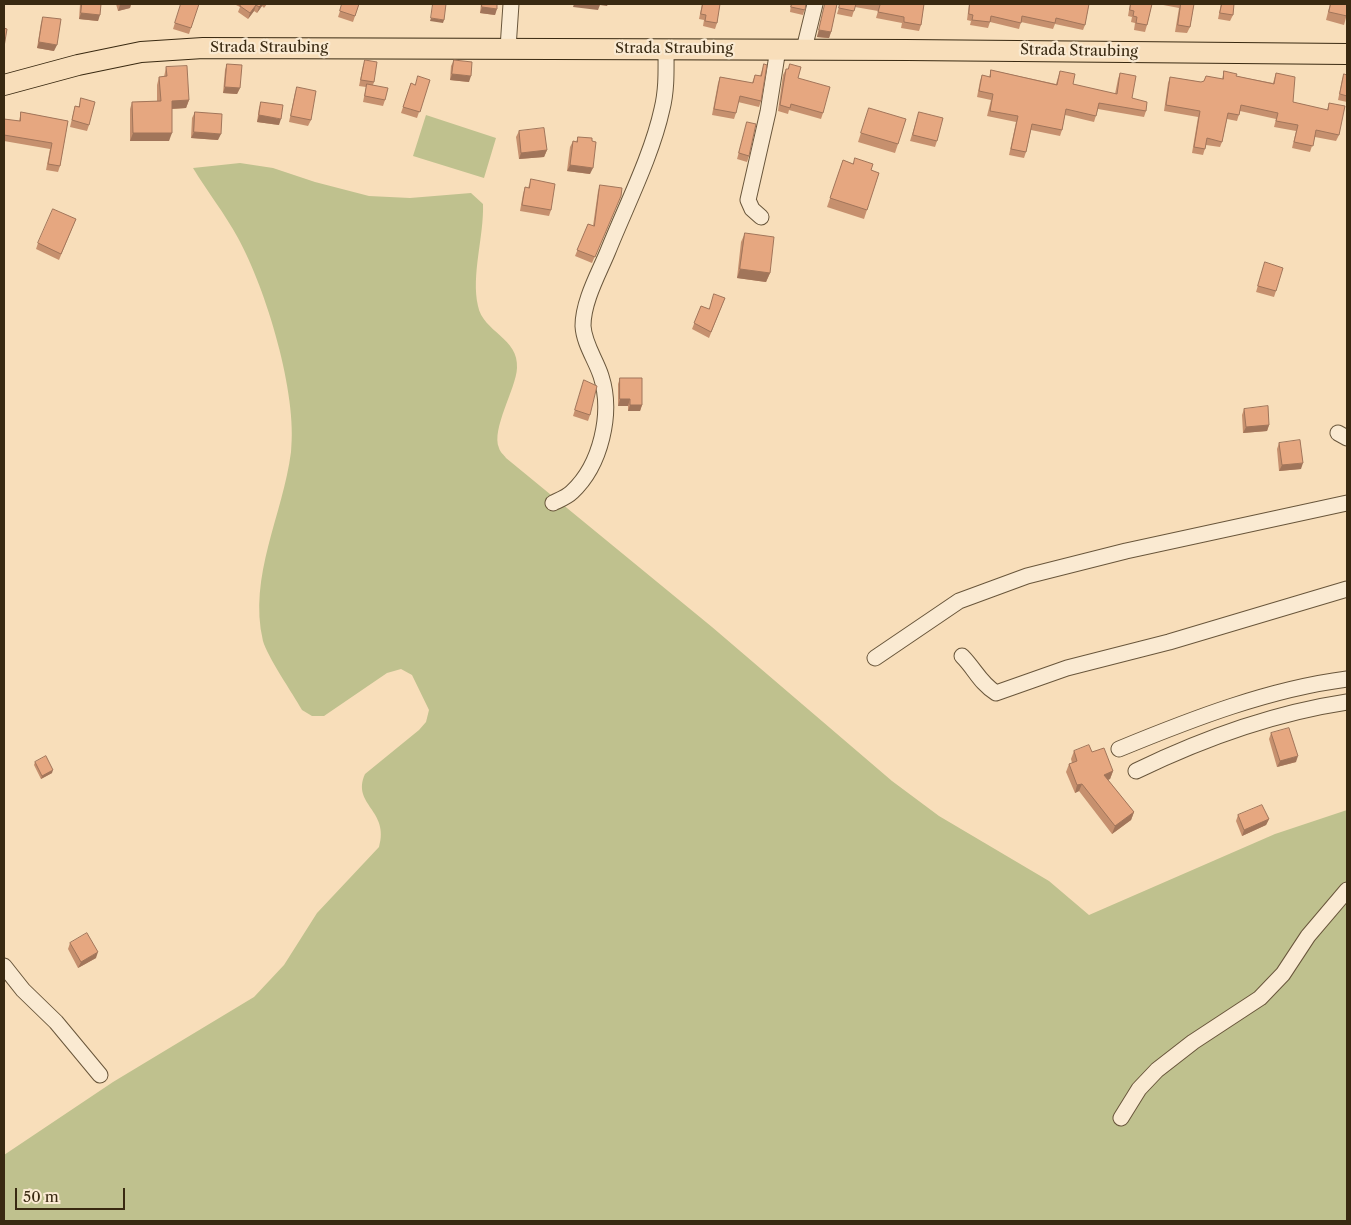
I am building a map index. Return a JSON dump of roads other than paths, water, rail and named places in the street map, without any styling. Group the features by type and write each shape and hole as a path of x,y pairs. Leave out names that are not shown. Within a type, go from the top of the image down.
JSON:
{"main road":[{"name":"Strada Straubing","path":"4,84 78,65 141,52 203,48 804,49 1347,54"}],"street":[{"path":"508,48 511,4"},
{"path":"804,49 815,4"},
{"path":"552,503 571,494 582,481 596,457 603,431 606,399 601,376 587,343 583,326 594,285 655,136 662,108 666,49"},
{"path":"761,217 752,209 748,200 768,112 778,49"},
{"path":"875,658 959,601 1026,576 1126,551 1347,503"},
{"path":"962,656 973,667 983,684 996,693 1067,668 1169,642 1347,589"},
{"path":"1119,749 1245,703 1317,683 1347,679"},
{"path":"1136,771 1167,756 1225,733 1300,711 1347,702"},
{"path":"1121,1118 1139,1089 1157,1070 1193,1042 1260,998 1283,974 1308,936 1347,890"},
{"path":"4,966 23,990 56,1022 100,1075"}]}
